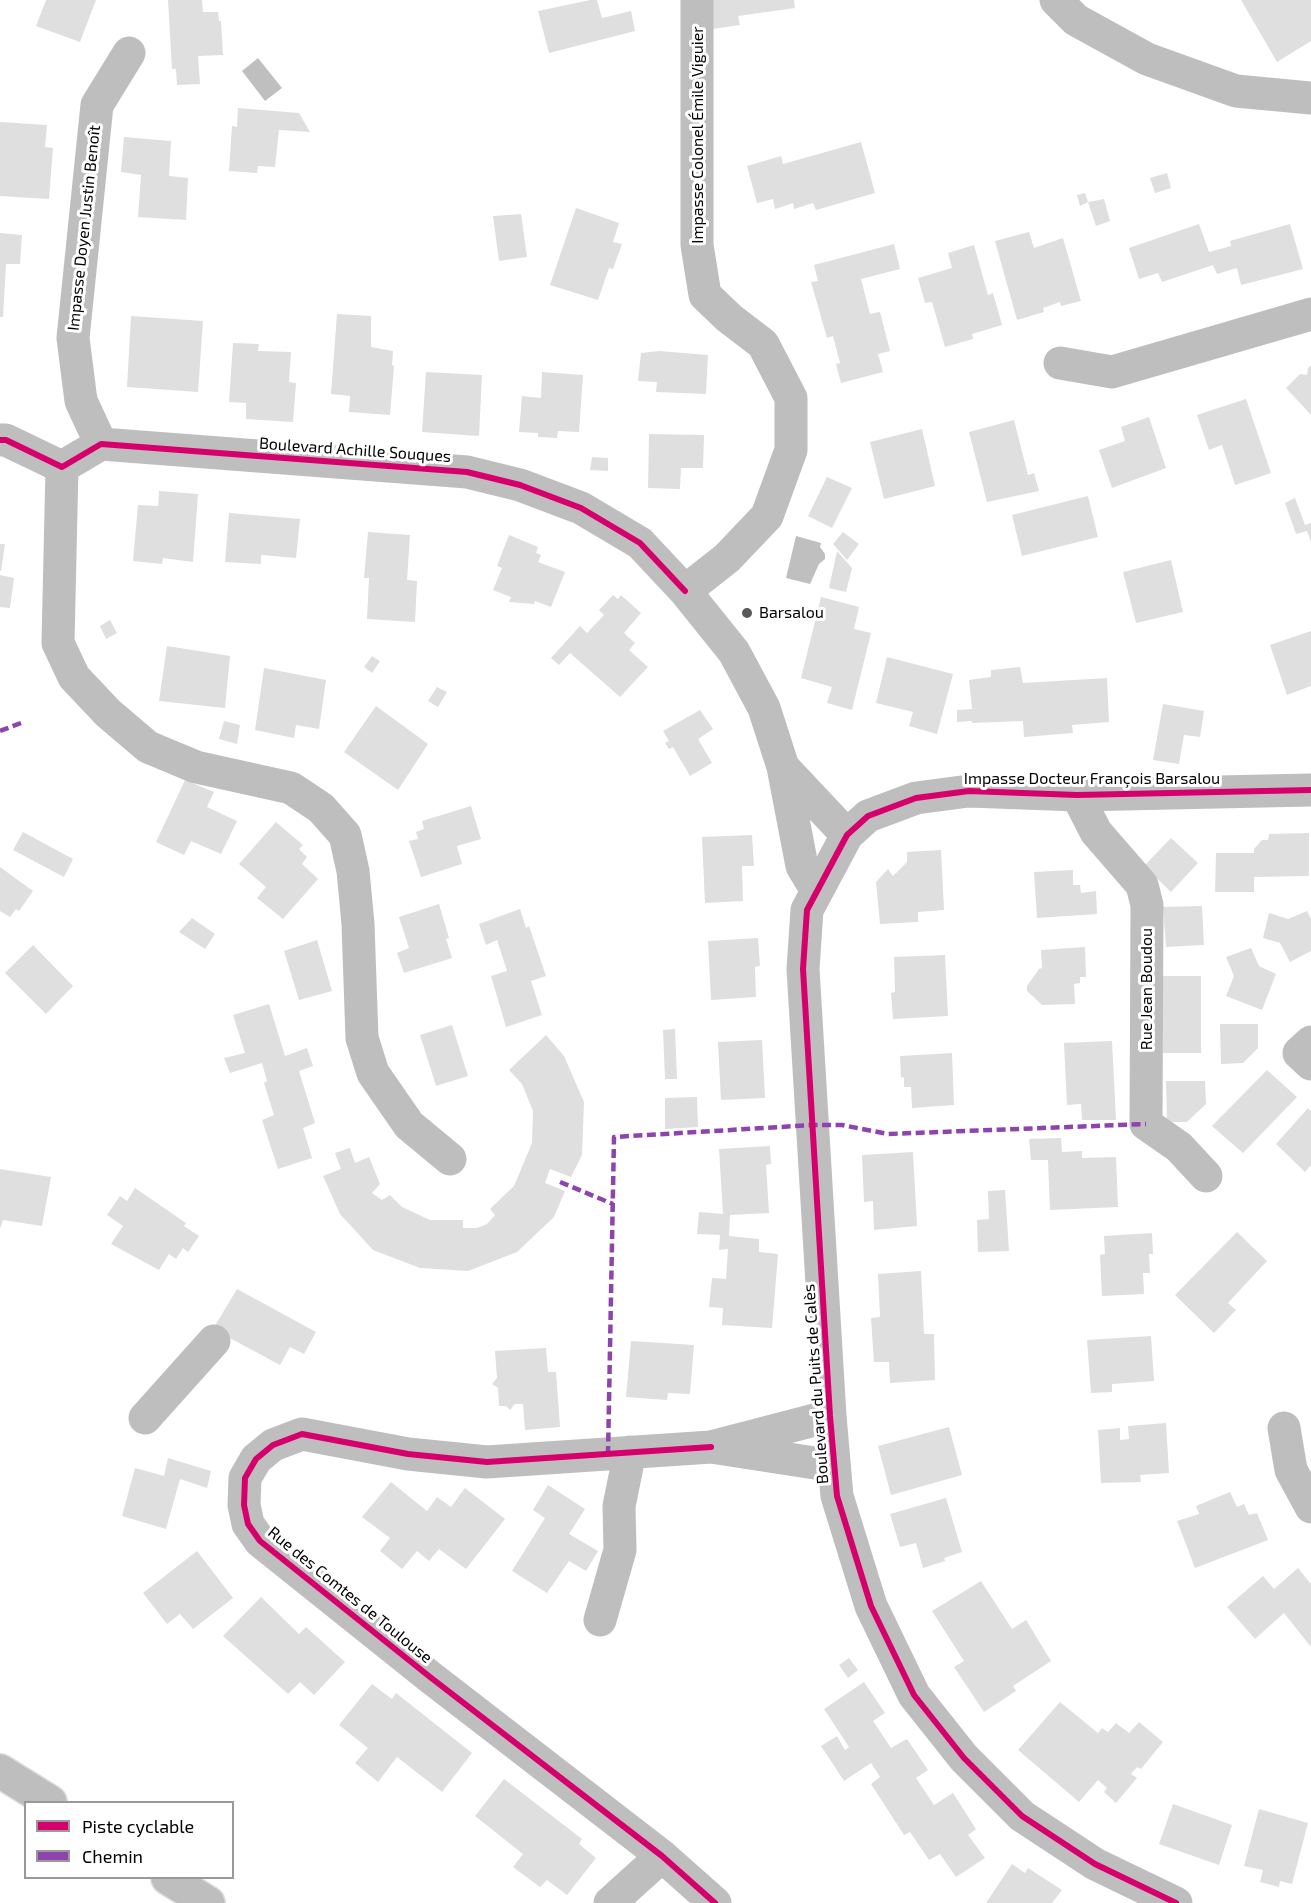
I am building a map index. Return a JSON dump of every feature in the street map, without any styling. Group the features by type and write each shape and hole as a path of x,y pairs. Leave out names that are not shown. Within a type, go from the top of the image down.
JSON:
{"street":[{"name":"Impasse Colonel Émile Viguier","path":"685,591 727,558 767,516 791,450 791,398 763,344 729,318 705,295 697,245 698,0"},
{"path":"1056,0 1076,20 1147,59 1236,91 1311,98"},
{"name":"Impasse Doyen Justin Benoît","path":"101,444 81,401 73,338 97,105 129,53"},
{"path":"1060,363 1112,372 1311,314"},
{"path":"0,440 6,440 62,467"},
{"name":"Boulevard Achille Souques","path":"101,444 467,472 520,485 581,508 640,543 685,591"},
{"path":"62,467 101,444"},
{"path":"62,467 58,643 74,677 108,713 148,747 196,767 291,788 321,808 345,835 358,924 362,1038 373,1073 409,1125 450,1159"},
{"path":"685,591 734,652 764,708 783,767 802,866 817,891"},
{"path":"783,767 847,835"},
{"name":"Impasse Docteur François Barsalou","path":"847,835 868,816 916,798 969,791 1077,795 1311,790"},
{"name":"Rue Jean Boudou","path":"1077,795 1096,832 1142,885 1147,905 1146,1124 1179,1147 1206,1176"},
{"name":"Boulevard du Puits de Calès","path":"847,835 807,910 803,969 830,1416 837,1496 871,1606 914,1695 964,1758 1022,1816 1095,1864 1176,1903"},
{"path":"1311,1042 1299,1053 1311,1064"},
{"path":"145,1418 214,1341"},
{"name":"Rue des Comtes de Toulouse","path":"715,1903 662,1856 430,1677 260,1541 248,1524 244,1505 245,1478 256,1460 273,1445 302,1434 408,1454 488,1462 711,1447 830,1416"},
{"path":"1284,1428 1291,1470 1311,1507"},
{"name":"Rue des Comtes de Toulouse","path":"711,1447 834,1466"},
{"path":"600,1620 620,1550 619,1506 630,1452"},
{"path":"0,1771 47,1801"},
{"path":"610,1903 662,1856"},
{"path":"170,1879 208,1903"}],"shaded area":[{"path":"258,58 282,88 265,101 242,71"},
{"path":"796,536 821,543 820,547 825,554 825,559 819,564 810,584 786,578"}],"building":[{"path":"46,0 96,0 80,42 36,26"},
{"path":"168,0 202,0 203,12 218,12 219,21 221,21 223,55 198,56 200,84 177,85 176,69 172,69"},
{"path":"597,0 602,18 631,11 635,31 549,53 538,11"},
{"path":"709,0 794,0 795,8 738,16 740,25 713,29"},
{"path":"1241,0 1311,0 1311,41 1277,62"},
{"path":"238,108 299,113 310,132 279,130 275,167 258,166 257,173 229,171 232,126 237,127"},
{"path":"0,122 47,125 45,147 53,148 49,199 0,196"},
{"path":"124,137 171,141 169,176 188,178 186,220 138,217 141,175 121,172"},
{"path":"861,142 875,193 816,210 813,203 794,209 793,203 775,209 773,199 757,203 747,166 781,156 783,164"},
{"path":"1167,173 1171,188 1155,193 1150,178"},
{"path":"1085,193 1088,202 1080,206 1077,195"},
{"path":"1104,199 1110,221 1096,226 1088,202"},
{"path":"576,208 619,223 613,242 622,244 613,269 609,268 598,300 550,285"},
{"path":"521,214 527,257 499,261 493,216"},
{"path":"1199,224 1209,252 1231,246 1230,241 1290,224 1303,269 1241,285 1237,268 1217,274 1213,265 1162,282 1158,273 1139,279 1129,248"},
{"path":"1029,232 1034,248 1063,238 1081,301 1061,306 1060,302 1043,308 1044,312 1017,320 995,241"},
{"path":"0,233 22,235 20,264 6,264 3,317 0,317"},
{"path":"894,244 900,269 861,279 870,314 880,312 890,351 878,354 883,372 841,383 836,364 840,363 833,336 827,338 811,282 818,281 814,265"},
{"path":"974,245 988,295 993,293 1002,325 972,334 973,339 945,347 932,302 925,303 918,278 952,268 948,253"},
{"path":"337,314 371,316 371,347 393,351 390,415 349,412 350,396 331,394"},
{"path":"131,316 203,321 198,392 127,387"},
{"path":"233,343 259,344 258,351 291,352 289,382 296,383 293,422 246,419 246,403 229,402"},
{"path":"659,351 708,355 706,394 656,392 657,382 638,381 641,353"},
{"path":"1311,365 1311,415 1286,388 1300,374 1307,375"},
{"path":"426,372 482,375 479,436 422,432"},
{"path":"542,372 583,375 579,432 558,431 557,438 538,437 538,433 519,432 522,396 541,398"},
{"path":"1246,399 1271,473 1235,485 1222,445 1209,450 1197,415"},
{"path":"1149,417 1166,468 1112,488 1099,450 1125,441 1121,427"},
{"path":"1014,420 1028,475 1034,473 1039,491 987,502 969,432"},
{"path":"922,429 935,486 884,499 870,442"},
{"path":"649,434 704,435 703,468 681,468 680,489 648,488"},
{"path":"592,457 608,458 608,471 590,470"},
{"path":"827,477 852,488 832,528 808,516"},
{"path":"159,491 198,494 193,562 163,558 162,564 133,561 138,505 158,506"},
{"path":"1088,496 1098,537 1022,556 1012,515"},
{"path":"1295,498 1305,525 1311,523 1311,542 1307,531 1296,534 1285,503"},
{"path":"229,513 300,519 296,558 261,555 261,564 225,562"},
{"path":"368,532 410,535 407,580 417,581 415,622 367,619 369,578 364,578"},
{"path":"843,532 859,544 847,560 833,544"},
{"path":"509,535 538,547 536,553 541,555 538,562 565,572 551,607 535,601 534,604 509,602 511,597 493,590 502,568 497,566"},
{"path":"0,544 5,544 1,571 0,571"},
{"path":"837,551 852,568 846,592 829,588"},
{"path":"1171,560 1183,612 1136,623 1123,572"},
{"path":"0,575 14,578 10,608 0,607"},
{"path":"613,595 618,599 621,595 641,613 624,633 635,643 629,650 648,667 620,697 570,653 559,665 551,658 580,626 587,633 604,615 599,610"},
{"path":"821,597 859,607 854,629 871,633 852,710 827,703 832,687 801,678"},
{"path":"110,620 117,633 106,639 100,626"},
{"path":"1311,631 1311,686 1287,695 1270,645"},
{"path":"167,646 230,656 225,708 159,701"},
{"path":"372,656 380,661 372,673 364,667"},
{"path":"887,657 953,674 937,734 909,726 913,712 876,703"},
{"path":"1020,667 1023,683 1107,678 1109,722 1072,725 1073,733 1024,737 1023,721 957,722 957,710 972,709 969,680 991,677 991,670"},
{"path":"264,668 326,680 319,729 296,725 294,738 255,730"},
{"path":"437,687 447,692 438,707 428,701"},
{"path":"1163,704 1204,711 1200,737 1184,735 1179,764 1153,760"},
{"path":"376,706 428,744 398,790 344,752"},
{"path":"700,710 713,729 698,739 712,763 690,776 673,747 669,749 665,743 669,741 663,731"},
{"path":"224,721 240,725 237,744 219,739"},
{"path":"185,780 214,792 207,807 237,821 221,854 191,841 184,855 156,842"},
{"path":"471,806 481,839 457,846 462,864 421,877 409,841 418,839 416,832 424,829 422,821"},
{"path":"276,822 303,845 299,849 307,857 302,864 318,879 283,919 257,898 266,887 239,864"},
{"path":"23,832 73,859 64,877 13,850"},
{"path":"1309,833 1309,876 1254,877 1254,892 1215,892 1216,853 1254,853 1254,849 1262,840 1268,840 1269,834"},
{"path":"752,835 754,866 742,866 743,901 705,903 702,837"},
{"path":"1171,838 1198,863 1171,892 1144,866"},
{"path":"941,850 944,910 918,912 918,922 880,924 876,882 888,869 893,876 907,862 907,852"},
{"path":"0,867 33,891 19,911 16,909 10,917 0,911"},
{"path":"1073,870 1073,885 1080,885 1081,893 1096,891 1097,914 1037,918 1034,872"},
{"path":"439,904 452,958 404,973 397,953 409,948 399,917"},
{"path":"1202,906 1204,945 1166,947 1163,907"},
{"path":"520,909 526,928 529,926 546,976 531,981 542,1015 506,1027 491,976 507,971 497,940 486,945 479,924"},
{"path":"1307,911 1311,919 1311,951 1290,962 1280,943 1263,938 1269,913 1288,919"},
{"path":"192,918 215,934 205,949 179,932"},
{"path":"758,938 760,966 755,967 756,997 711,1000 708,941"},
{"path":"317,940 332,991 299,1000 284,951"},
{"path":"33,945 73,986 46,1014 5,973"},
{"path":"1085,947 1086,977 1080,977 1080,983 1074,984 1075,1004 1042,1005 1027,991 1027,986 1042,968 1041,950"},
{"path":"1251,948 1259,966 1276,974 1262,1010 1226,996 1234,976 1226,957"},
{"path":"945,955 948,1016 893,1019 891,993 895,992 894,957"},
{"path":"1162,976 1201,976 1201,1053 1163,1053"},
{"path":"269,1004 285,1056 307,1048 313,1066 299,1071 315,1123 303,1128 312,1158 278,1169 262,1120 274,1115 264,1083 267,1081 262,1063 230,1073 224,1058 245,1053 233,1015"},
{"path":"1220,1024 1258,1024 1258,1048 1243,1063 1221,1064"},
{"path":"452,1025 468,1076 436,1086 420,1035"},
{"path":"675,1029 677,1079 665,1079 663,1030"},
{"path":"546,1035 564,1056 584,1102 582,1155 571,1177 550,1169 545,1183 565,1191 554,1217 517,1252 468,1271 420,1268 373,1250 340,1214 323,1176 341,1169 335,1153 350,1148 355,1163 369,1157 380,1184 372,1193 382,1200 390,1195 402,1207 430,1220 463,1220 463,1228 477,1228 487,1224 495,1215 490,1209 514,1186 532,1143 533,1111 522,1084 509,1070"},
{"path":"762,1040 765,1098 721,1100 718,1042"},
{"path":"1112,1041 1116,1120 1082,1120 1081,1104 1067,1105 1064,1043"},
{"path":"952,1053 954,1105 912,1108 911,1087 904,1087 904,1077 901,1078 900,1056"},
{"path":"1267,1070 1297,1097 1243,1153 1212,1126"},
{"path":"1166,1081 1205,1081 1206,1104 1187,1122 1167,1122"},
{"path":"697,1097 698,1127 665,1129 665,1098"},
{"path":"1308,1108 1311,1111 1311,1168 1310,1166 1305,1172 1276,1144"},
{"path":"1061,1138 1062,1152 1082,1151 1082,1158 1116,1157 1118,1207 1050,1210 1048,1160 1031,1160 1029,1139"},
{"path":"770,1146 771,1164 766,1165 769,1213 730,1215 729,1236 759,1239 759,1252 778,1254 772,1328 722,1325 723,1308 709,1307 712,1278 726,1279 728,1249 719,1250 720,1235 697,1234 699,1212 723,1214 719,1149"},
{"path":"913,1152 917,1226 874,1230 873,1201 864,1202 862,1155"},
{"path":"0,1169 51,1177 42,1226 3,1220 0,1229"},
{"path":"135,1188 186,1223 184,1226 199,1236 188,1252 183,1248 176,1259 169,1254 159,1270 111,1244 123,1226 107,1215 120,1196 127,1201"},
{"path":"1005,1190 1009,1251 978,1252 977,1220 989,1219 988,1191"},
{"path":"1237,1232 1267,1261 1228,1303 1236,1310 1214,1333 1175,1295"},
{"path":"1152,1233 1153,1254 1149,1254 1150,1273 1143,1273 1144,1294 1102,1296 1100,1255 1105,1254 1104,1236"},
{"path":"921,1271 924,1334 934,1334 935,1380 890,1383 889,1362 874,1362 871,1318 880,1317 878,1274"},
{"path":"237,1289 316,1332 304,1354 290,1347 280,1365 213,1329"},
{"path":"1151,1336 1154,1381 1112,1384 1112,1392 1091,1393 1087,1340"},
{"path":"631,1341 694,1345 690,1394 668,1393 667,1400 626,1397"},
{"path":"546,1348 548,1372 556,1372 560,1427 525,1430 523,1404 515,1404 510,1410 506,1406 499,1406 498,1388 492,1384 497,1378 495,1351"},
{"path":"1166,1423 1169,1473 1140,1475 1141,1482 1101,1483 1098,1430 1120,1428 1120,1440 1129,1439 1128,1426"},
{"path":"949,1427 962,1475 891,1495 878,1446"},
{"path":"168,1458 211,1471 207,1488 180,1479 166,1529 122,1516 135,1468 164,1476"},
{"path":"391,1482 427,1511 437,1497 451,1507 465,1488 505,1519 466,1569 439,1549 429,1561 417,1551 402,1569 380,1551 390,1538 362,1517"},
{"path":"548,1485 585,1509 569,1534 598,1551 586,1571 569,1561 547,1593 512,1571 545,1518 533,1510"},
{"path":"1230,1492 1237,1507 1244,1504 1249,1515 1257,1513 1268,1540 1195,1568 1177,1521 1199,1514 1196,1506"},
{"path":"946,1498 962,1552 944,1558 945,1561 923,1568 916,1543 900,1547 890,1514"},
{"path":"197,1551 233,1598 193,1629 180,1614 167,1624 143,1593"},
{"path":"1298,1568 1311,1584 1311,1647 1284,1613 1255,1639 1227,1607 1263,1576 1274,1589"},
{"path":"981,1581 1012,1629 1026,1620 1051,1661 1013,1686 1016,1691 984,1712 954,1667 964,1661 932,1611"},
{"path":"261,1597 299,1634 306,1627 345,1662 314,1695 300,1682 288,1694 223,1636"},
{"path":"849,1658 858,1670 848,1678 839,1665"},
{"path":"864,1682 885,1713 873,1721 891,1748 907,1739 928,1770 916,1778 934,1805 953,1793 976,1829 968,1835 985,1858 956,1877 940,1854 929,1860 910,1832 904,1835 871,1784 880,1777 871,1763 844,1781 821,1746 837,1736 845,1750 849,1747 824,1709"},
{"path":"372,1684 392,1699 396,1693 472,1753 442,1792 397,1757 378,1782 355,1763 368,1748 339,1725"},
{"path":"1060,1702 1098,1733 1102,1728 1108,1732 1116,1723 1129,1733 1139,1722 1163,1742 1141,1769 1137,1767 1131,1774 1137,1778 1116,1803 1104,1792 1107,1788 1098,1780 1079,1802 1018,1750"},
{"path":"504,1779 582,1839 579,1844 596,1858 567,1895 547,1880 540,1887 513,1867 523,1854 475,1816"},
{"path":"1173,1804 1232,1825 1219,1865 1159,1844"},
{"path":"1259,1809 1308,1823 1292,1884 1280,1881 1279,1887 1260,1882 1263,1870 1244,1866"},
{"path":"1012,1864 1025,1873 1028,1868 1062,1890 1052,1903 986,1903"}],"marked path":[{"path":"0,731 21,723"},
{"path":"608,1455 614,1137 813,1125 842,1125 888,1134 1146,1124"},
{"path":"560,1182 613,1204"}],"cycle path":[{"path":"0,440 6,440 62,467 101,444 467,472 520,485 581,508 640,543 685,591"},
{"path":"1176,1903 1095,1864 1022,1816 964,1758 914,1695 871,1606 837,1496 830,1416 803,969 807,910 847,835 868,816 916,798 969,791 1077,795 1311,790"},
{"path":"711,1447 487,1462 408,1454 302,1434 273,1445 256,1459 245,1478 244,1505 248,1524 260,1541 430,1677 662,1856 715,1903"}],"place":[{"name":"Barsalou","path":"747,613"}]}
